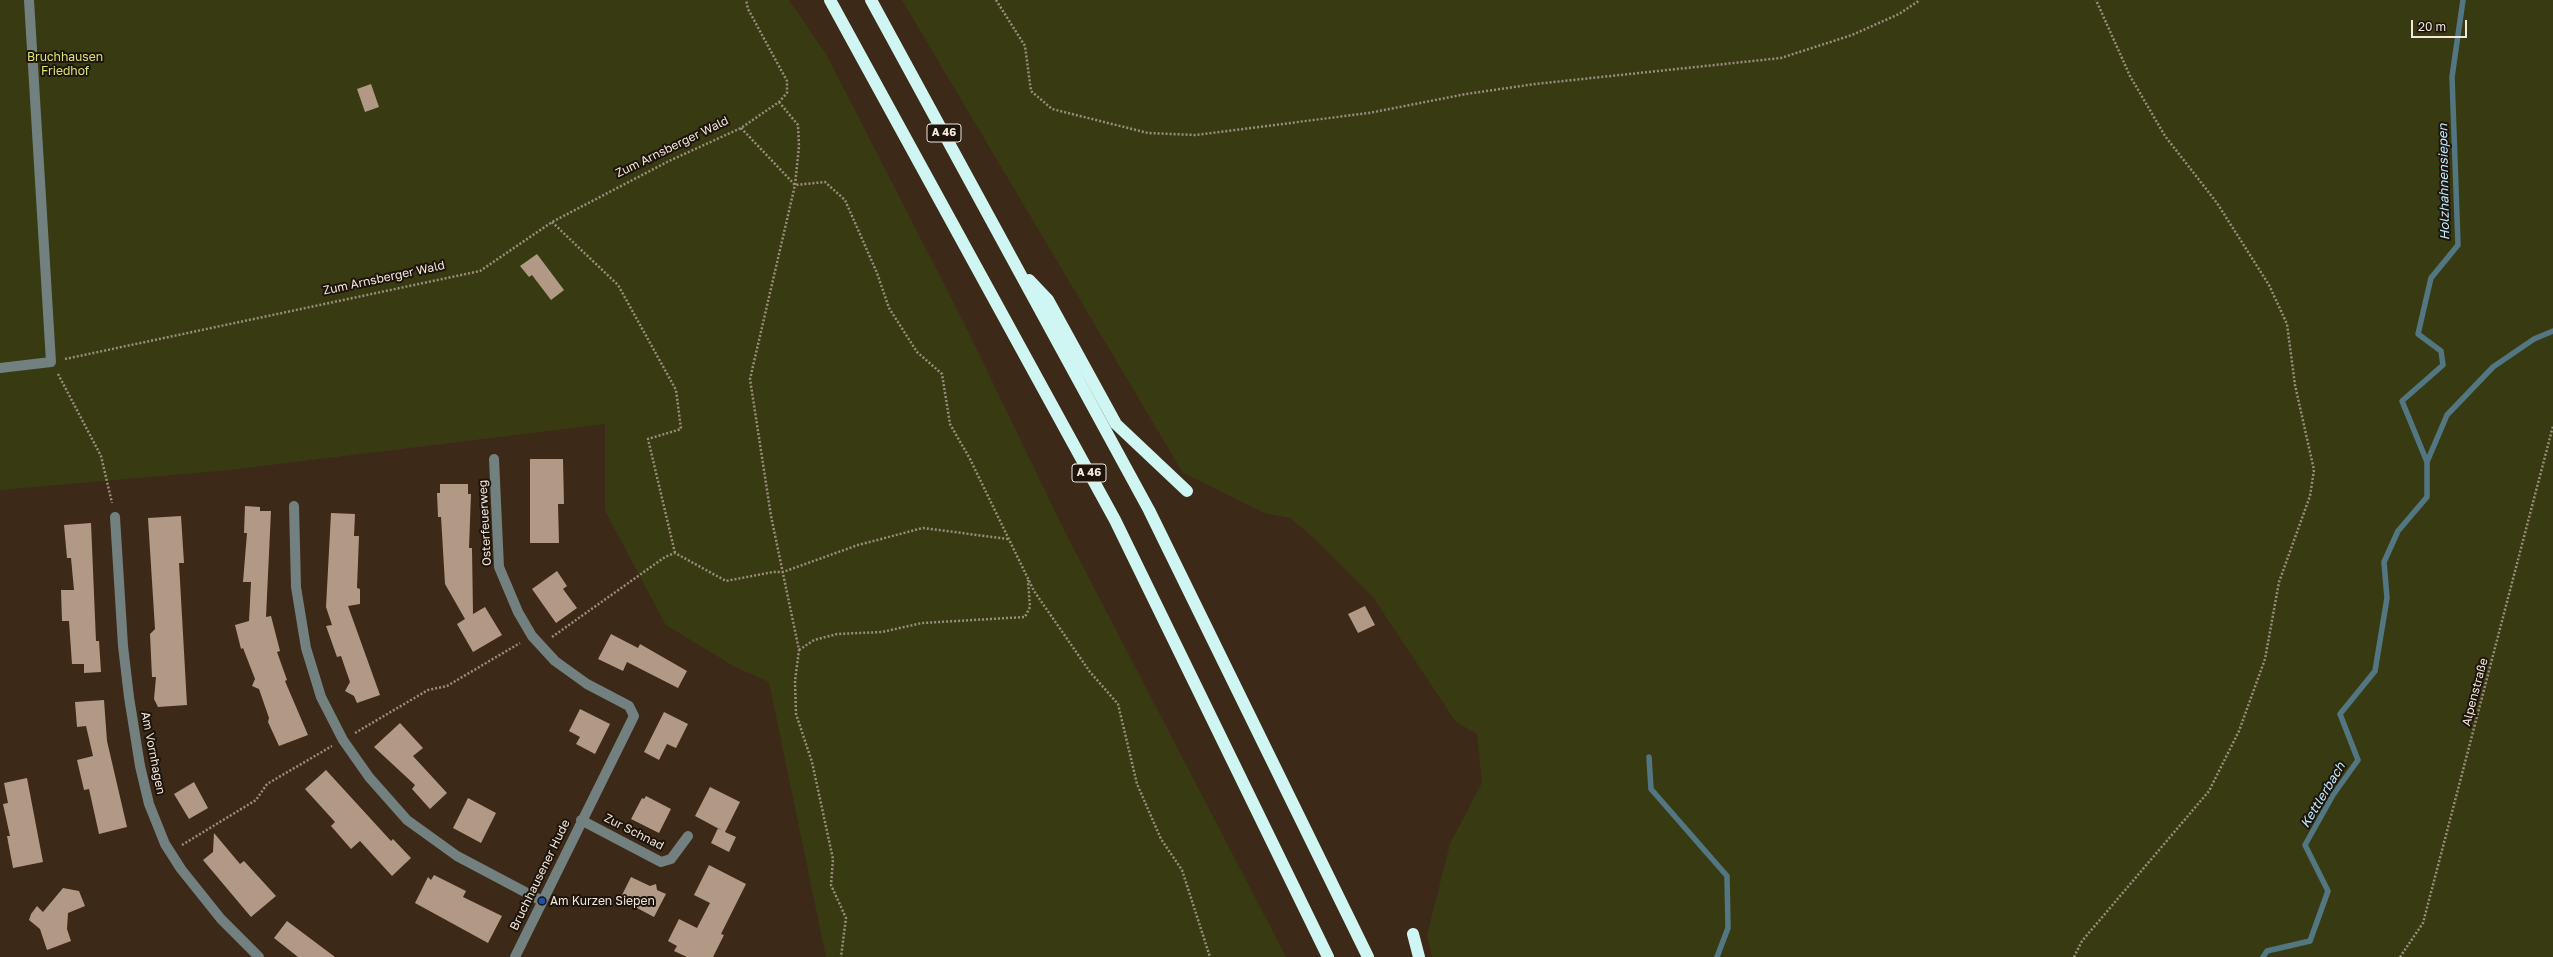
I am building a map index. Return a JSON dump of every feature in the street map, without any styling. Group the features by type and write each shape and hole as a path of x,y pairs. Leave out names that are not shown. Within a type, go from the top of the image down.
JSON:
{"highway":[{"name":"A 46","path":"830,0 1115,520 1328,957"},
{"name":"A 46","path":"871,0 1149,510 1368,957"},
{"path":"1016,266 1048,300 1116,424 1187,491"},
{"path":"1413,934 1419,957"}],"street":[{"path":"0,368 51,362 29,0"},
{"name":"Osterfeuerweg","path":"494,459 499,567 509,595 532,636 555,660 570,673 629,706 632,712 632,721 590,804"},
{"path":"294,506 296,587 306,648 321,697 343,740 369,777 412,824 457,856 542,901"},
{"name":"Am Vornhagen","path":"115,517 124,646 136,747 151,809 170,852 206,902 258,957"},
{"name":"Bruchhausener Hude","path":"515,957 590,804"},
{"name":"Zur Schnad","path":"581,820 661,862 671,859 688,836"}],"path":[{"path":"746,0 748,9 787,81 787,93 779,102 798,125 799,146 795,185 750,379 771,516 799,650 795,681 796,714 812,762 833,859 831,885 846,918 841,957"},
{"path":"996,0 1025,46 1031,91 1052,109 1148,133 1195,135 1369,113 1466,94 1610,75 1781,58 1852,35 1899,14 1920,0"},
{"path":"2074,957 2082,941 2209,791 2238,730 2265,659 2279,582 2310,496 2314,470 2295,385 2287,324 2269,285 2217,203 2165,136 2130,76 2096,0"},
{"name":"Zum Arnsberger Wald","path":"51,362 480,271 552,222 669,161 741,128 779,102"},
{"path":"741,128 795,185"},
{"path":"795,185 825,182 845,200 877,273 889,308 917,352 942,374 950,424 970,459 1027,578 1034,591 1090,672 1118,704 1137,784 1161,839 1182,870 1210,957"},
{"path":"552,222 618,285 676,390 681,429 648,439 675,553 726,581 773,572 783,572 858,545 923,528 1008,539"},
{"path":"51,362 101,456 115,517"},
{"name":"Alpenstraße","path":"2400,957 2423,923 2553,426"},
{"path":"170,852 256,800 268,784 428,690 448,686 532,636 548,639 665,557 675,553"},
{"path":"799,650 814,640 837,634 882,632 922,622 1025,617 1030,607 1027,578"}],"green space":[{"name":"Bruchhausen Friedhof","path":"0,0 789,0 826,54 964,323 1064,530 1286,957 826,957 769,682 735,667 666,625 605,511 605,424 230,470 0,490"},
{"path":"902,0 2553,0 2553,957 1432,957 1427,935 1450,844 1482,783 1477,734 1456,722 1373,597 1313,537 1290,518 1265,513 1183,473"}],"building":[{"path":"371,84 379,107 365,112 357,89"},
{"path":"537,254 564,290 551,300 532,275 529,277 520,266"},
{"path":"530,459 563,459 564,504 558,504 559,543 530,543"},
{"path":"440,484 468,484 468,494 471,494 469,548 472,548 473,614 485,607 502,635 473,652 457,624 465,619 445,584 441,517 438,517 437,493 440,493"},
{"path":"245,506 260,507 260,511 271,511 266,617 271,616 280,651 277,652 287,680 285,681 308,735 279,746 268,722 269,718 259,689 252,686 255,679 243,648 241,649 235,625 249,621 251,582 243,582 247,533 244,533"},
{"path":"331,513 355,514 354,536 359,536 357,588 360,589 360,604 348,606 380,695 357,703 354,696 345,691 350,682 341,656 337,657 326,626 332,625 326,607"},
{"path":"181,516 184,563 179,563 187,705 158,707 154,699 156,677 152,677 150,634 155,629 148,518"},
{"path":"91,523 96,641 99,641 101,672 84,673 84,664 72,664 69,621 62,621 61,590 74,590 71,558 67,558 64,525"},
{"path":"557,571 567,586 563,589 577,608 556,623 532,589"},
{"path":"1365,606 1375,625 1358,633 1348,614"},
{"path":"611,634 638,648 640,644 687,671 678,688 627,662 623,671 598,659"},
{"path":"104,700 107,741 127,827 99,834 89,789 84,790 77,760 93,756 86,726 77,727 75,702"},
{"path":"580,709 610,724 595,754 576,744 580,737 569,731"},
{"path":"664,712 688,724 676,748 667,744 659,760 644,752"},
{"path":"400,723 423,748 413,756 447,793 430,809 412,789 415,785 374,747"},
{"path":"326,770 391,841 393,839 411,858 392,876 360,841 351,849 331,826 335,822 305,789"},
{"path":"27,778 43,862 13,868 7,836 10,836 3,804 8,803 4,783"},
{"path":"194,782 208,808 189,819 174,794"},
{"path":"710,787 740,802 725,832 736,837 729,852 711,843 718,828 695,816"},
{"path":"646,796 671,809 659,833 631,819 642,798 644,799"},
{"path":"468,798 496,813 481,843 453,828"},
{"path":"214,833 240,864 244,861 276,896 251,917 203,860 213,852"},
{"path":"709,865 746,884 721,934 724,935 713,957 687,957 674,951 677,946 668,941 679,919 697,928 710,903 694,895"},
{"path":"434,875 466,891 463,897 502,916 488,943 415,903 428,877 431,880"},
{"path":"631,877 650,886 656,884 657,890 666,894 654,917 620,899"},
{"path":"63,888 79,891 85,906 68,913 67,929 71,941 47,950 40,929 29,920 31,914 37,906 43,912"},
{"path":"287,921 335,957 298,957 274,938"}],"waterway":[{"name":"Kettlerbach","path":"2263,957 2267,951 2310,941 2328,891 2305,845 2333,795 2358,760 2340,714 2375,671 2387,598 2384,562 2398,531 2427,497 2427,462 2402,401 2443,365 2441,351 2418,334 2431,278 2458,245 2452,77 2463,0"},
{"path":"2427,462 2447,415 2493,367 2534,339 2553,331"},
{"path":"1649,757 1651,789 1727,876 1728,928 1717,957"}],"place":[{"name":"Am Kurzen Siepen","path":"542,901"}],"water label":[{"name":"Holzhahnensiepen","path":"2444,182"}]}
